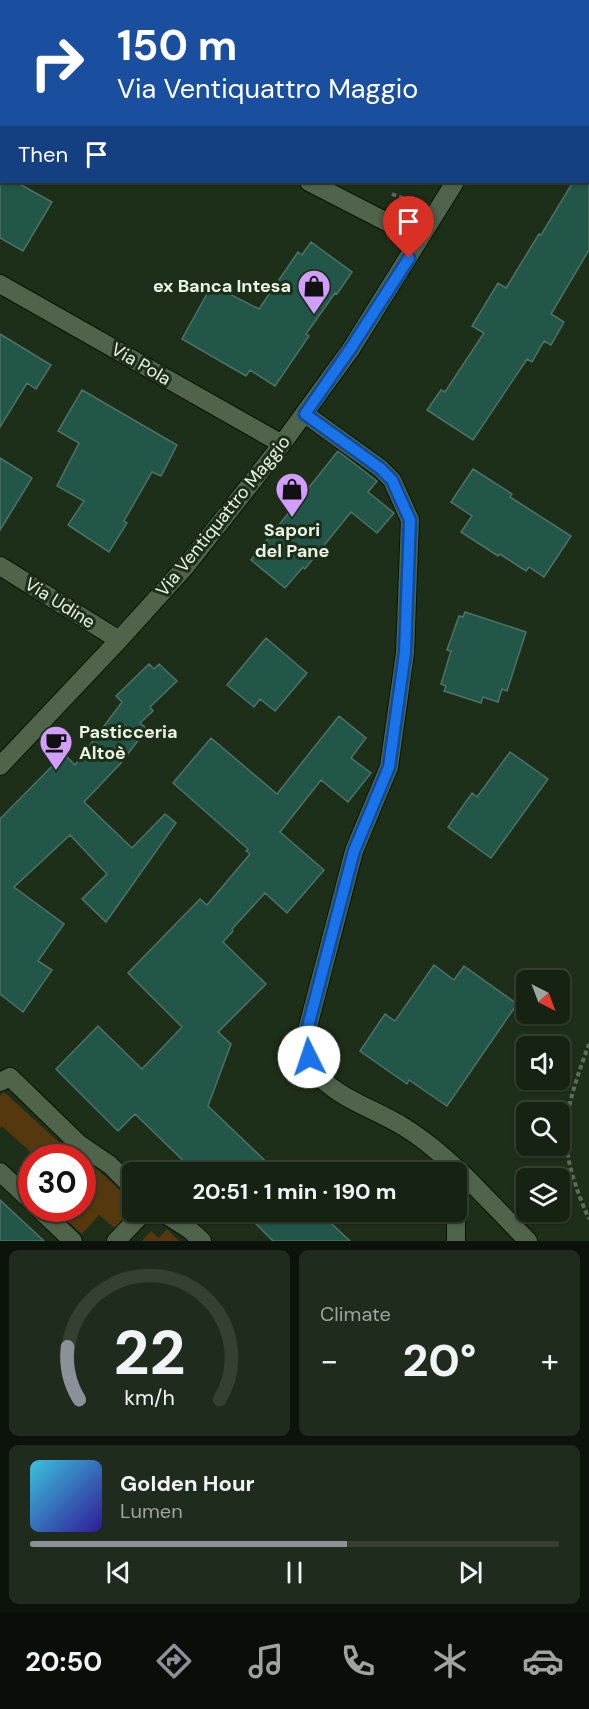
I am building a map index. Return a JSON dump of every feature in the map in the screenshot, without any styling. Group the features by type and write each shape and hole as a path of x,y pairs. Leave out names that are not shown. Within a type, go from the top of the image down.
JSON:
{"street":[{"path":"311,183 420,239"},
{"name":"Via Ventiquattro Maggio","path":"0,766 186,566 282,444 351,348 454,183"},
{"name":"Via Pola","path":"0,284 282,444"},
{"path":"305,414 380,468 392,480 410,520 405,653 389,767 354,851 305,1038 309,1057 318,1075 334,1089 404,1127 436,1149 450,1162"},
{"name":"Via Udine","path":"0,566 119,640"},
{"path":"0,1082 10,1077 79,1144 110,1165 122,1177"},
{"path":"0,1172 18,1189"},
{"path":"467,1178 528,1241"},
{"path":"53,1222 74,1241"},
{"path":"116,1241 134,1222"},
{"path":"178,1222 202,1241"},
{"path":"456,1222 456,1241"}],"path":[{"path":"589,1044 576,1082 566,1129 570,1169 589,1220"}],"shaded area":[{"path":"4,1092 61,1144 22,1144 2,1126 0,1128 0,1096"},
{"path":"96,1169 122,1192 123,1222 116,1229 99,1215 96,1218"},
{"path":"68,1222 93,1222 82,1234"},
{"path":"167,1229 179,1241 142,1241 151,1231 159,1238"}],"building":[{"path":"0,183 18,183 52,202 23,251 0,238"},
{"path":"572,183 589,183 589,250 551,314 564,322 551,345 544,341 532,362 527,359 473,440 427,410 441,390 445,392 484,333 472,326 498,283 506,288 539,234 541,235"},
{"path":"311,242 352,272 306,334 309,336 275,386 250,370 246,376 182,339 212,285 259,309 298,252 302,255"},
{"path":"0,334 51,365 36,389 27,383 0,427"},
{"path":"82,390 177,445 161,476 152,472 124,521 127,523 109,552 68,525 84,501 57,486 79,443 58,431"},
{"path":"338,451 377,481 368,492 394,513 377,533 351,512 305,569 303,567 285,588 251,560"},
{"path":"0,458 32,478 0,530"},
{"path":"473,469 512,494 510,497 571,536 544,577 529,567 526,571 500,554 498,556 461,532 472,516 451,502"},
{"path":"465,612 526,632 507,691 502,689 498,702 483,697 481,703 444,691 446,686 441,684 451,651 447,650 459,616 463,617"},
{"path":"266,638 307,673 275,711 260,699 254,707 227,685"},
{"path":"149,664 154,669 159,664 177,681 150,707 153,711 140,723 147,729 120,764 84,802 132,848 165,814 176,823 106,922 82,899 107,874 70,835 14,887 64,924 38,961 52,970 23,1012 0,994 0,819 64,754 75,765 122,702 116,696"},
{"path":"339,716 366,738 351,758 371,773 348,802 321,780 280,832 324,870 287,913 265,893 223,942 266,984 218,1032 231,1044 208,1106 267,1162 185,1162 135,1114 118,1131 56,1069 98,1026 142,1069 182,1027 128,973 200,899 207,905 250,854 246,851 248,849 173,783 211,738 277,794"},
{"path":"510,752 548,779 491,858 448,827 472,793 477,797"},
{"path":"434,965 454,980 464,966 516,1003 447,1106 409,1080 407,1084 360,1051 385,1014 395,1021"},
{"path":"0,1200 18,1217 18,1222 24,1222 44,1241 0,1241"},
{"path":"330,1222 350,1241 273,1241 255,1223"}],"place":[{"name":"ex Banca Intesa","path":"314,315"},
{"name":"Sapori del Pane","path":"292,518"},
{"name":"Pasticceria Altoè","path":"56,771"}],"route":[{"path":"309,1057 305,1038 354,851 389,767 405,653 410,520 392,480 380,468 305,414 409,258"}]}
